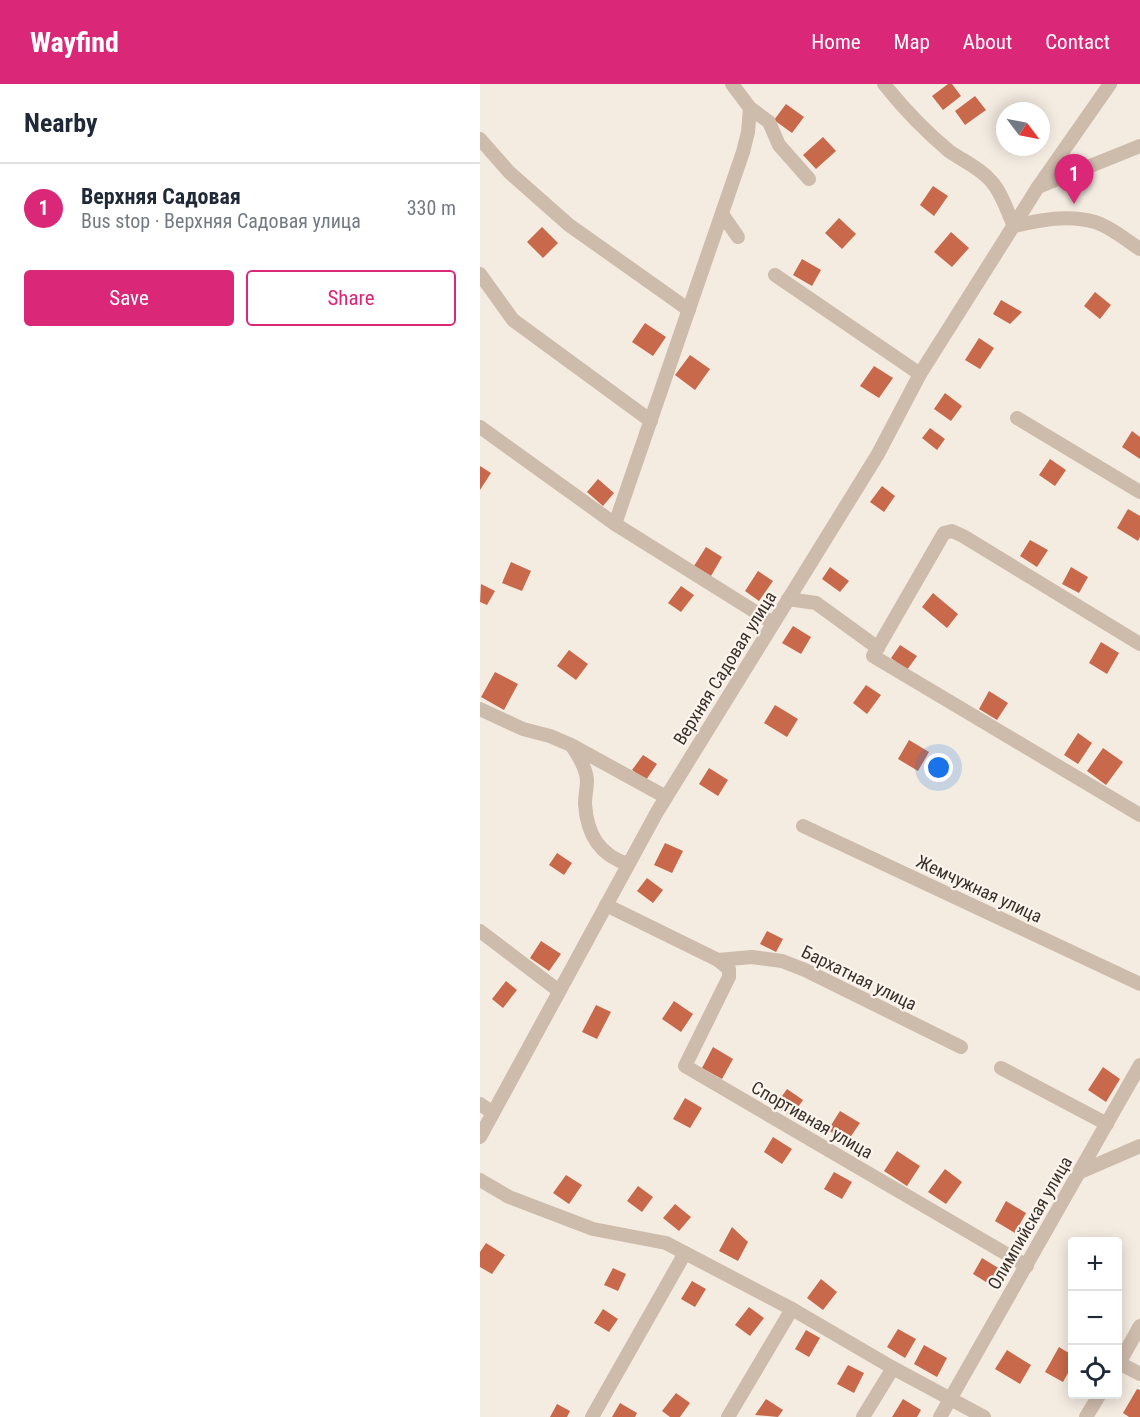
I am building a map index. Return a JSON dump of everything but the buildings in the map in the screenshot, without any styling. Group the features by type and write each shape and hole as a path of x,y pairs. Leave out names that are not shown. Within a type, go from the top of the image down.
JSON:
{"street":[{"path":"732,84 750,108 769,122 773,130 772,134 779,145 809,179"},
{"path":"884,84 896,100 934,137 991,180 999,191 1014,226 1038,220 1067,218 1094,222 1140,249"},
{"name":"Верхняя Садовая улица","path":"480,1137 666,797 878,454 920,374 1038,187 1110,84"},
{"path":"615,524 747,138 750,108"},
{"path":"747,138 772,134"},
{"path":"480,139 509,172 569,225 688,310"},
{"path":"1038,187 1140,146"},
{"path":"722,214 738,237"},
{"path":"480,274 513,320 651,421"},
{"path":"775,275 920,374"},
{"path":"1017,418 1140,492"},
{"path":"480,427 615,524 773,623"},
{"path":"1140,644 952,531 944,533 873,656 1140,815"},
{"path":"788,599 816,603 878,648"},
{"path":"480,709 523,729 550,736 571,745 666,797"},
{"path":"571,745 584,766 587,779 586,810 592,833 604,854 628,864"},
{"name":"Жемчужная улица","path":"803,826 1140,984"},
{"path":"606,905 718,960"},
{"path":"480,931 560,991"},
{"name":"Бархатная улица","path":"718,960 752,957 782,961 805,970 961,1047"},
{"name":"Спортивная улица","path":"718,960 729,969 729,977 685,1066 1027,1266"},
{"name":"Олимпийская улица","path":"940,1417 1140,1065"},
{"path":"1000,1068 1107,1124"},
{"path":"480,1104 493,1113"},
{"path":"1080,1172 1140,1146"},
{"path":"480,1180 525,1203 593,1229 666,1243 792,1309 893,1368 984,1417"},
{"path":"591,1417 685,1253"},
{"path":"728,1417 792,1309"},
{"path":"1122,1357 1140,1326"},
{"path":"1122,1366 1140,1374"},
{"path":"863,1417 893,1368"},
{"path":"1086,1417 1097,1399"}],"place":[{"name":"Верхняя Садовая","path":"1074,204"}]}
